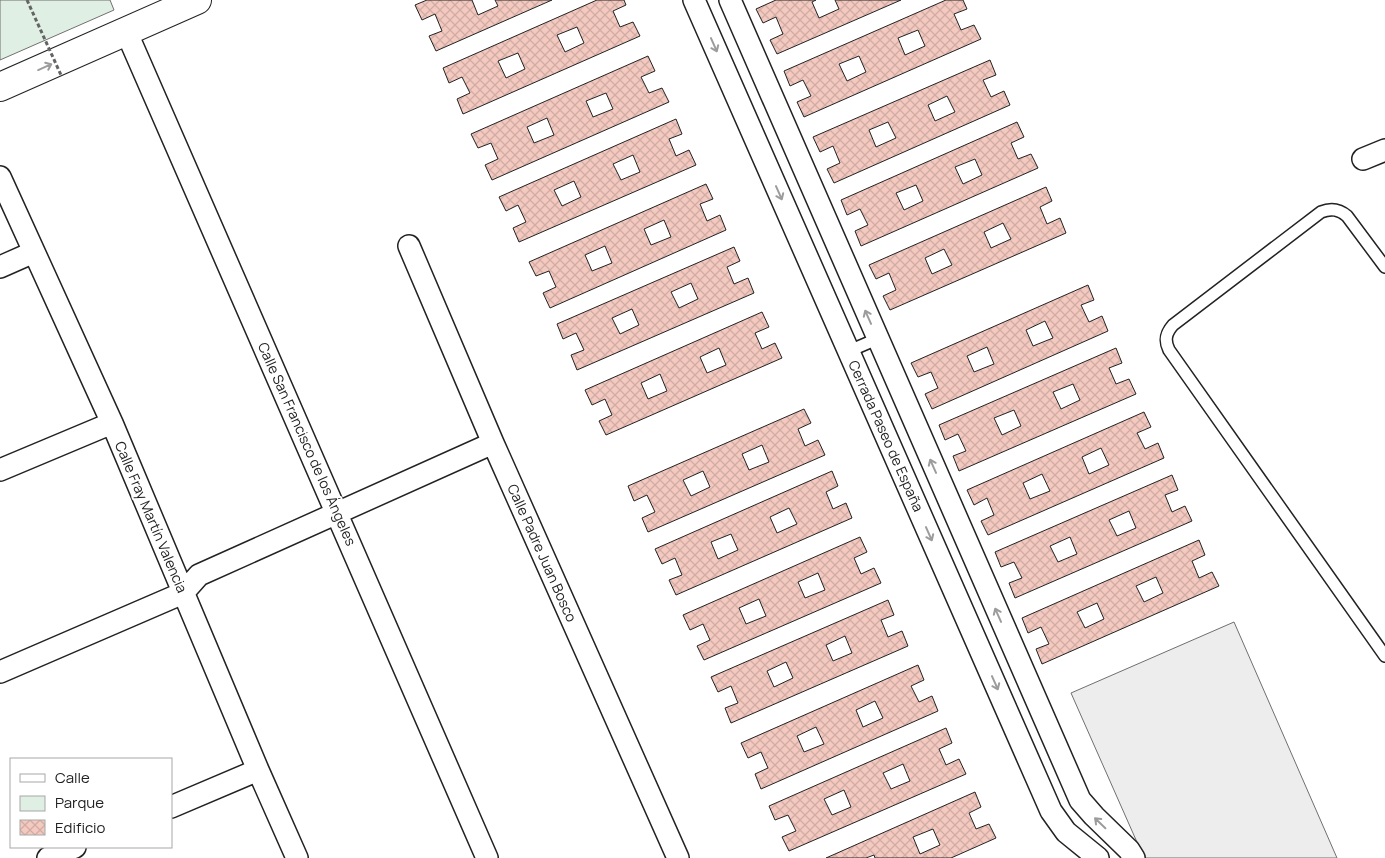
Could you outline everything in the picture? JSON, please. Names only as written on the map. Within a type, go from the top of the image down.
[{"type":"main road","points":[[0,87],[197,0]]},
{"type":"street","name":"Cerrada Paseo de España","points":[[694,0],[1051,811],[1066,832],[1096,856]]},
{"type":"street","points":[[730,0],[1080,800],[1129,850],[1134,858]]},
{"type":"street","name":"Calle San Francisco de los Ángeles","points":[[126,31],[487,858]]},
{"type":"street","points":[[1363,159],[1385,150]]},
{"type":"street","name":"Calle Fray Martín Valencia","points":[[0,177],[112,423],[297,858]]},
{"type":"street","name":"Calle Padre Juan Bosco","points":[[409,246],[493,443],[678,858]]},
{"type":"street","points":[[0,267],[34,252]]},
{"type":"street","points":[[0,470],[112,423]]},
{"type":"street","points":[[0,672],[183,593],[199,575],[493,443]]},
{"type":"street","points":[[172,807],[258,770]]},
{"type":"street","points":[[1096,856],[1120,841]]},
{"type":"street","points":[[48,858],[73,848]]},
{"type":"lane","points":[[1385,267],[1341,211],[1328,210],[1321,212],[1173,325],[1168,330],[1166,337],[1166,344],[1169,350],[1385,656]]},
{"type":"lane","points":[[849,351],[877,339]]},
{"type":"path","points":[[27,0],[61,75]]},
{"type":"green space","points":[[0,0],[110,0],[114,10],[0,60]]},
{"type":"shaded area","points":[[1234,622],[1337,858],[1144,858],[1071,693]]},
{"type":"building","points":[[427,0],[472,0],[478,15],[498,6],[495,0],[552,0],[436,51],[429,36],[442,31],[435,14],[422,20],[415,5]]},
{"type":"building","points":[[597,0],[624,0],[626,5],[613,11],[620,27],[633,22],[640,36],[463,114],[457,99],[470,93],[462,77],[449,83],[443,68]],"holes":[[[577,27],[584,43],[565,52],[557,35]],[[518,53],[525,69],[506,78],[498,61]]]},
{"type":"building","points":[[776,0],[816,0],[812,2],[819,18],[839,9],[835,0],[901,0],[777,54],[770,40],[783,34],[776,17],[763,23],[756,9]]},
{"type":"building","points":[[946,0],[963,0],[967,9],[954,14],[961,30],[974,25],[981,39],[804,117],[797,102],[811,96],[803,80],[790,86],[784,71]],"holes":[[[918,30],[925,46],[905,55],[898,38]],[[859,56],[866,72],[847,81],[839,64]]]},
{"type":"building","points":[[648,56],[655,71],[641,77],[649,93],[662,88],[669,102],[492,180],[485,165],[498,159],[491,143],[478,148],[471,134]],"holes":[[[606,93],[613,109],[593,117],[586,101]],[[547,118],[554,135],[534,143],[527,127]]]},
{"type":"building","points":[[990,60],[996,75],[983,80],[991,97],[1004,91],[1010,105],[834,183],[827,169],[840,163],[833,146],[820,152],[813,137]],"holes":[[[947,96],[955,112],[935,121],[928,105]],[[888,122],[896,138],[876,147],[869,130]]]},
{"type":"building","points":[[676,119],[682,134],[669,139],[676,156],[689,150],[696,165],[519,242],[513,228],[526,222],[518,205],[506,211],[499,197]],"holes":[[[633,155],[640,172],[621,180],[613,164]],[[574,181],[581,197],[562,206],[554,190]]]},
{"type":"building","points":[[1017,122],[1024,137],[1011,143],[1018,159],[1031,154],[1038,168],[861,246],[855,231],[868,225],[860,209],[847,215],[841,200]],"holes":[[[975,159],[982,175],[963,184],[955,167]],[[916,185],[923,201],[904,210],[896,193]]]},
{"type":"building","points":[[706,184],[713,199],[700,204],[707,221],[720,215],[726,230],[550,308],[543,293],[556,287],[549,271],[536,276],[529,262]],"holes":[[[664,220],[671,237],[651,245],[644,229]],[[605,246],[612,263],[592,271],[585,255]]]},
{"type":"building","points":[[1046,187],[1052,201],[1040,207],[1047,224],[1060,218],[1066,233],[890,310],[883,296],[896,290],[889,273],[876,279],[869,265]],"holes":[[[1003,223],[1011,239],[991,248],[984,232]],[[944,249],[952,265],[932,274],[925,258]]]},
{"type":"building","points":[[734,247],[740,261],[727,267],[734,284],[748,278],[754,293],[577,370],[571,355],[584,350],[576,333],[563,339],[557,324]],"holes":[[[691,283],[698,299],[679,308],[671,292]],[[632,309],[639,325],[620,334],[612,318]]]},
{"type":"building","points":[[1088,285],[1094,300],[1081,305],[1089,322],[1102,316],[1108,331],[932,409],[925,394],[938,388],[931,372],[918,377],[911,363]],"holes":[[[1045,321],[1053,338],[1033,346],[1026,330]],[[987,347],[994,364],[974,372],[967,356]]]},
{"type":"building","points":[[762,312],[769,327],[755,333],[762,349],[775,343],[782,358],[606,435],[599,421],[612,415],[605,399],[592,405],[585,390]],"holes":[[[719,348],[726,365],[707,373],[700,357]],[[660,374],[667,391],[648,399],[641,383]]]},
{"type":"building","points":[[1116,348],[1122,363],[1109,368],[1116,384],[1129,379],[1136,394],[959,471],[953,456],[966,451],[958,434],[945,440],[939,425]],"holes":[[[1073,384],[1080,400],[1061,409],[1053,392]],[[1014,410],[1021,426],[1002,435],[994,418]]]},
{"type":"building","points":[[804,409],[811,423],[798,429],[805,446],[818,440],[825,455],[648,532],[642,518],[655,512],[647,495],[634,501],[628,486]],"holes":[[[762,445],[769,462],[749,470],[742,454]],[[703,471],[710,487],[691,496],[683,480]]]},
{"type":"building","points":[[1144,412],[1151,427],[1137,433],[1145,449],[1158,443],[1164,458],[988,535],[981,521],[994,515],[987,498],[974,505],[967,490]],"holes":[[[1101,448],[1109,465],[1089,474],[1082,457]],[[1042,474],[1050,491],[1030,499],[1023,483]]]},
{"type":"building","points":[[832,471],[838,486],[826,492],[833,509],[846,503],[852,518],[676,595],[669,580],[682,575],[675,558],[662,564],[655,549]],"holes":[[[789,508],[797,524],[777,533],[770,517]],[[731,534],[738,550],[718,559],[711,542]]]},
{"type":"building","points":[[1172,475],[1178,490],[1165,495],[1172,512],[1185,506],[1192,521],[1015,598],[1009,583],[1022,578],[1014,562],[1001,567],[995,552]],"holes":[[[1129,511],[1136,528],[1117,536],[1109,520]],[[1070,537],[1077,554],[1058,562],[1050,546]]]},
{"type":"building","points":[[860,537],[867,552],[854,558],[861,574],[874,568],[881,583],[704,660],[697,646],[710,640],[703,624],[690,630],[683,615]],"holes":[[[818,573],[825,590],[805,598],[798,582]],[[759,599],[766,616],[746,624],[739,608]]]},
{"type":"building","points":[[1199,540],[1205,555],[1192,561],[1199,578],[1212,572],[1219,586],[1042,664],[1036,649],[1049,644],[1041,627],[1028,633],[1022,618]],"holes":[[[1156,577],[1163,593],[1144,602],[1136,586]],[[1097,603],[1104,619],[1085,628],[1077,612]]]},
{"type":"building","points":[[888,600],[894,615],[881,620],[888,637],[902,631],[908,646],[731,723],[725,708],[738,703],[731,686],[718,692],[711,677]],"holes":[[[845,636],[852,653],[833,661],[826,645]],[[786,662],[793,678],[774,687],[767,671]]]},
{"type":"building","points":[[918,665],[924,680],[911,686],[919,702],[932,696],[938,711],[761,789],[755,774],[768,768],[761,752],[748,758],[741,743]],"holes":[[[875,701],[883,718],[863,727],[856,710]],[[816,727],[824,744],[804,752],[797,736]]]},
{"type":"building","points":[[946,728],[952,743],[939,749],[946,765],[959,759],[966,774],[789,851],[782,837],[796,831],[788,815],[775,820],[769,806]],"holes":[[[903,764],[910,781],[891,789],[883,773]],[[844,790],[851,807],[832,815],[824,799]]]},
{"type":"building","points":[[975,792],[981,807],[969,813],[976,829],[989,824],[996,838],[951,858],[875,858],[874,855],[866,858],[826,858]],"holes":[[[933,829],[940,845],[920,854],[913,837]]]}]
